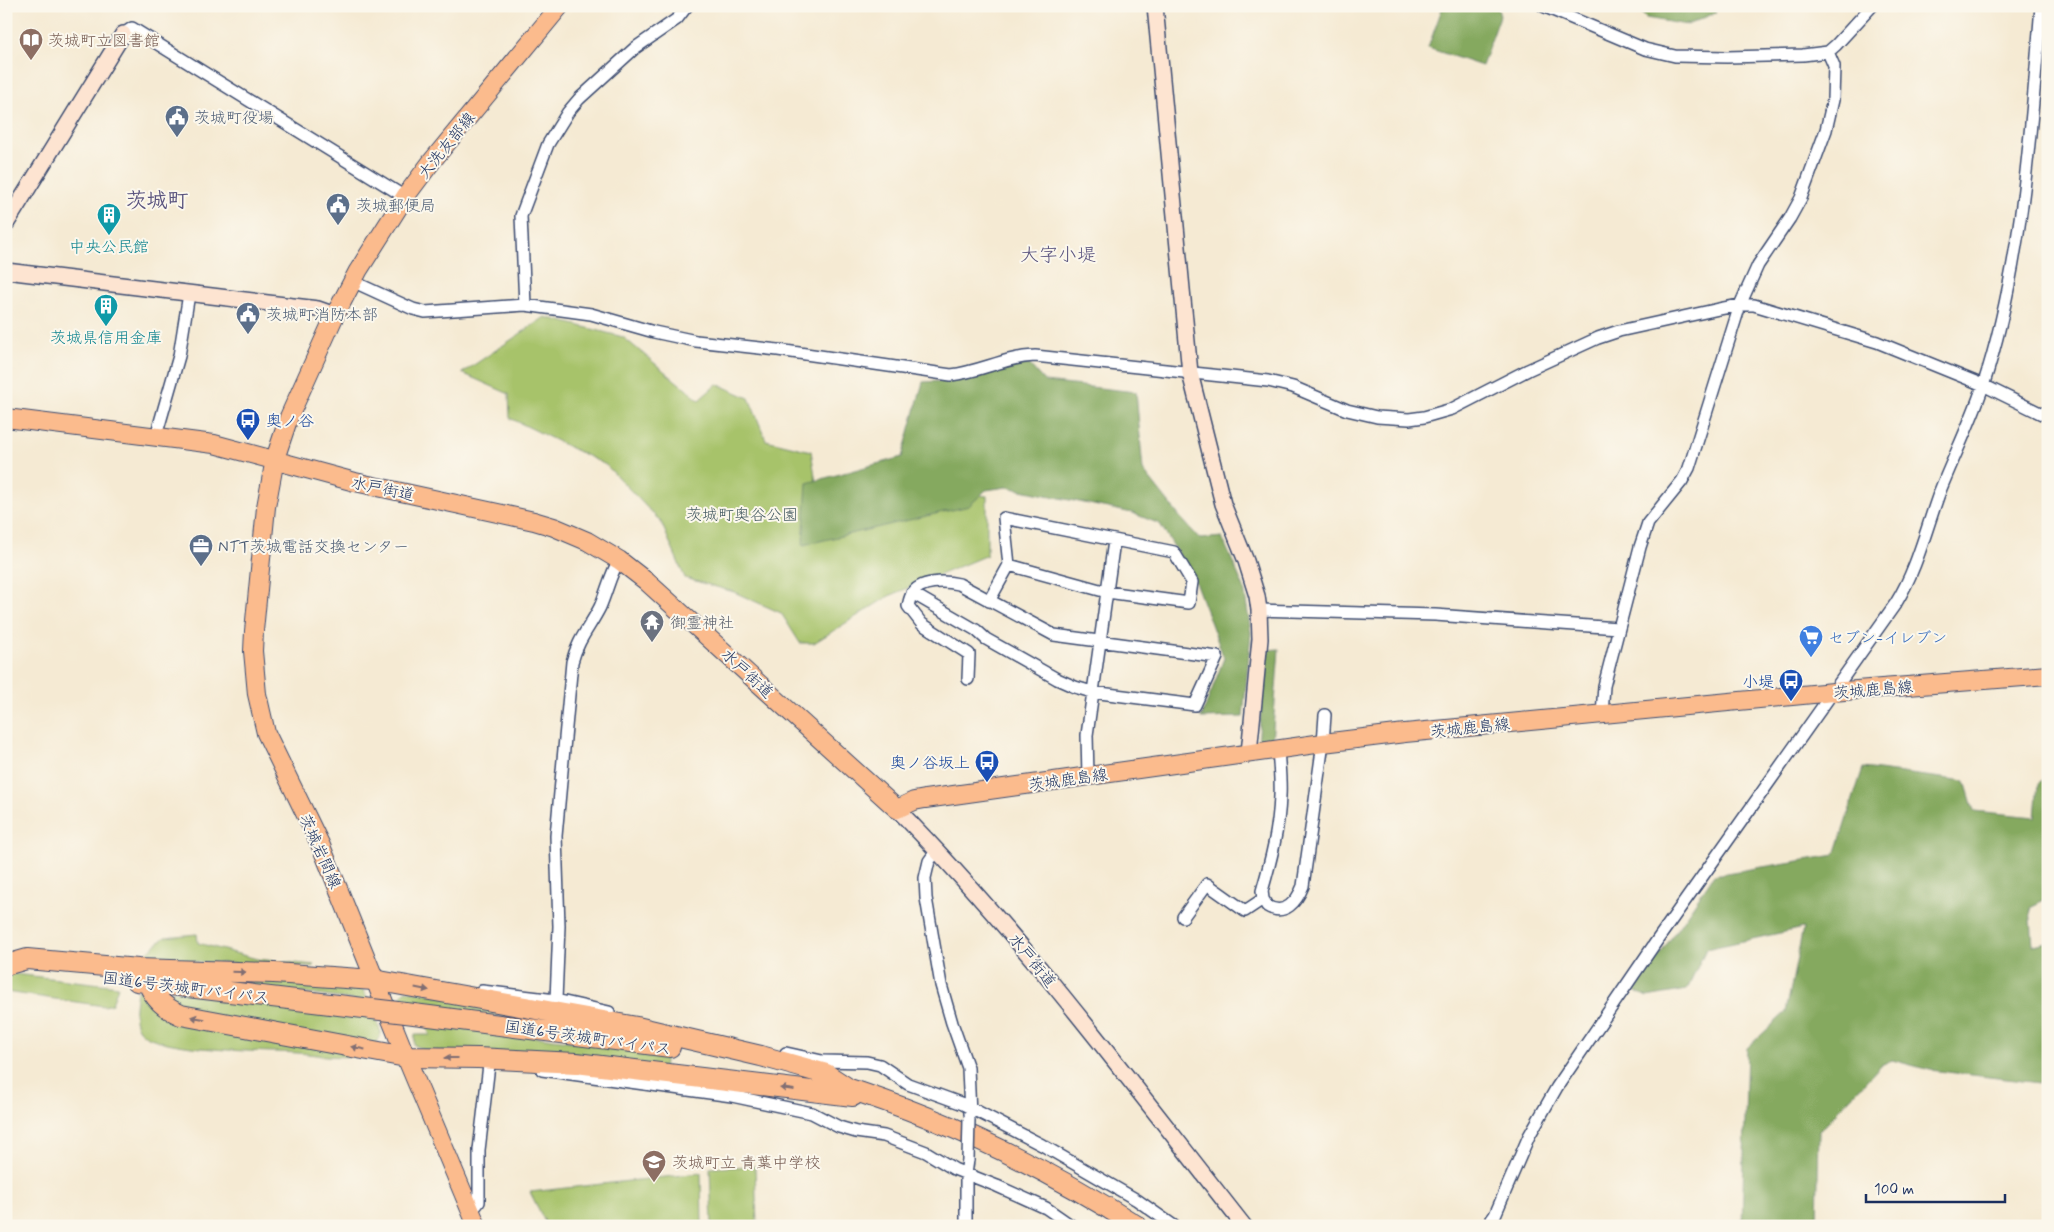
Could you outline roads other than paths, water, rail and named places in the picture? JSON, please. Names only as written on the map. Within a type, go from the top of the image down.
[{"type":"highway","name":"国道6号茨城町バイパス","points":[[6,966],[141,978],[406,1014],[644,1043],[763,1066],[849,1089],[990,1142],[1055,1176],[1137,1226]]},
{"type":"highway","points":[[141,978],[274,973],[374,980],[637,1027],[826,1074],[849,1089]]},
{"type":"highway","points":[[141,978],[162,1004],[169,1010],[181,1015],[406,1057],[586,1064],[887,1102]]},
{"type":"main road","name":"大洗友部線","points":[[275,459],[289,417],[334,315],[352,281],[405,197],[432,161],[560,6]]},
{"type":"main road","name":"水戸街道","points":[[6,418],[214,444],[348,480],[534,521],[571,534],[619,560],[684,614],[896,809]]},
{"type":"main road","name":"茨城岩間線","points":[[275,459],[266,507],[256,602],[253,651],[256,694],[271,745],[321,846],[374,980],[474,1219]]},
{"type":"main road","name":"茨城鹿島線","points":[[896,809],[914,801],[925,799],[1322,743],[1833,692],[2048,675]]},
{"type":"street","points":[[525,305],[521,216],[548,144],[568,112],[579,99],[635,48],[677,19],[687,6]]},
{"type":"street","points":[[1155,6],[1190,373],[1223,504],[1246,561],[1257,596],[1259,610],[1260,639],[1250,753]]},
{"type":"street","points":[[1543,6],[1621,40],[1645,49],[1675,56],[1803,55],[1828,52],[1872,6]]},
{"type":"street","points":[[1487,1226],[1495,1215],[1529,1136],[1557,1087],[1632,976],[1904,590],[1918,556],[1932,513],[1964,438],[1983,385],[2008,289],[2016,247],[2031,121],[2041,6]]},
{"type":"street","points":[[6,224],[123,34],[132,28],[405,197]]},
{"type":"street","points":[[1602,714],[1604,686],[1618,628],[1648,523],[1682,481],[1688,468],[1740,305],[1758,265],[1790,218],[1801,198],[1826,130],[1830,116],[1834,72],[1834,66],[1828,52]]},
{"type":"street","points":[[6,271],[318,309],[334,315]]},
{"type":"street","points":[[352,281],[413,309],[426,312],[525,305],[591,314],[654,332],[696,341],[778,350],[938,374],[966,373],[1010,358],[1035,356],[1268,381],[1293,387],[1347,410],[1377,417],[1424,417],[1452,409],[1528,370],[1598,338],[1653,323],[1740,305],[1754,305],[1868,339],[1983,385],[2048,417]]},
{"type":"street","points":[[156,436],[179,356],[189,294]]},
{"type":"street","points":[[989,601],[1008,564],[1004,518],[1174,552],[1192,582],[1189,603],[1107,592],[1008,564]]},
{"type":"street","points":[[1088,776],[1087,735],[1114,541]]},
{"type":"street","points":[[556,1000],[558,926],[556,826],[572,662],[576,645],[600,607],[613,569],[619,560]]},
{"type":"street","points":[[912,593],[976,630],[986,639],[1057,679],[1092,692],[1195,705],[1216,657],[1064,637],[1046,632],[959,584],[946,581],[920,586],[912,593],[908,606],[922,624],[969,654],[968,679]]},
{"type":"street","points":[[1259,610],[1436,616],[1618,628]]},
{"type":"street","points":[[1278,749],[1280,796],[1278,824],[1274,848],[1262,891],[1263,899],[1271,908],[1286,908],[1298,899],[1303,886],[1324,715]]},
{"type":"street","name":"水戸街道","points":[[896,809],[937,850],[1032,957],[1244,1226]]},
{"type":"street","points":[[937,850],[929,861],[925,878],[926,898],[941,986],[968,1068],[970,1114],[966,1174],[966,1226]]},
{"type":"street","points":[[1183,917],[1207,884],[1245,911],[1263,899]]},
{"type":"street","points":[[458,996],[487,991],[556,1000],[822,1061],[867,1062],[880,1065],[908,1084],[970,1114],[1042,1145],[1137,1200],[1174,1226]]},
{"type":"street","points":[[474,1219],[479,1202],[478,1150],[483,1061],[732,1096],[812,1112],[839,1127],[900,1142],[926,1152],[954,1169],[1046,1208],[1072,1226]]},
{"type":"place","name":"茨城町立図書館","points":[[31,61]]},
{"type":"place","name":"茨城町役場","points":[[177,138]]},
{"type":"place","name":"茨城郵便局","points":[[338,226]]},
{"type":"place","name":"中央公民館","points":[[109,236]]},
{"type":"place","name":"茨城県信用金庫","points":[[106,327]]},
{"type":"place","name":"茨城町消防本部","points":[[248,335]]},
{"type":"place","name":"奥ノ谷","points":[[248,441]]},
{"type":"place","name":"NTT茨城電話交換センター","points":[[201,567]]},
{"type":"place","name":"御霊神社","points":[[652,643]]},
{"type":"place","name":"セブン-イレブン","points":[[1811,658]]},
{"type":"place","name":"小堤","points":[[1791,702]]},
{"type":"place","name":"奥ノ谷坂上","points":[[987,783]]},
{"type":"place","name":"茨城町立 青葉中学校","points":[[654,1183]]},
{"type":"district","name":"茨城町","points":[[157,200]]},
{"type":"district","name":"大字小堤","points":[[1058,254]]},
{"type":"park label","name":"茨城町奥谷公園","points":[[742,514]]}]
